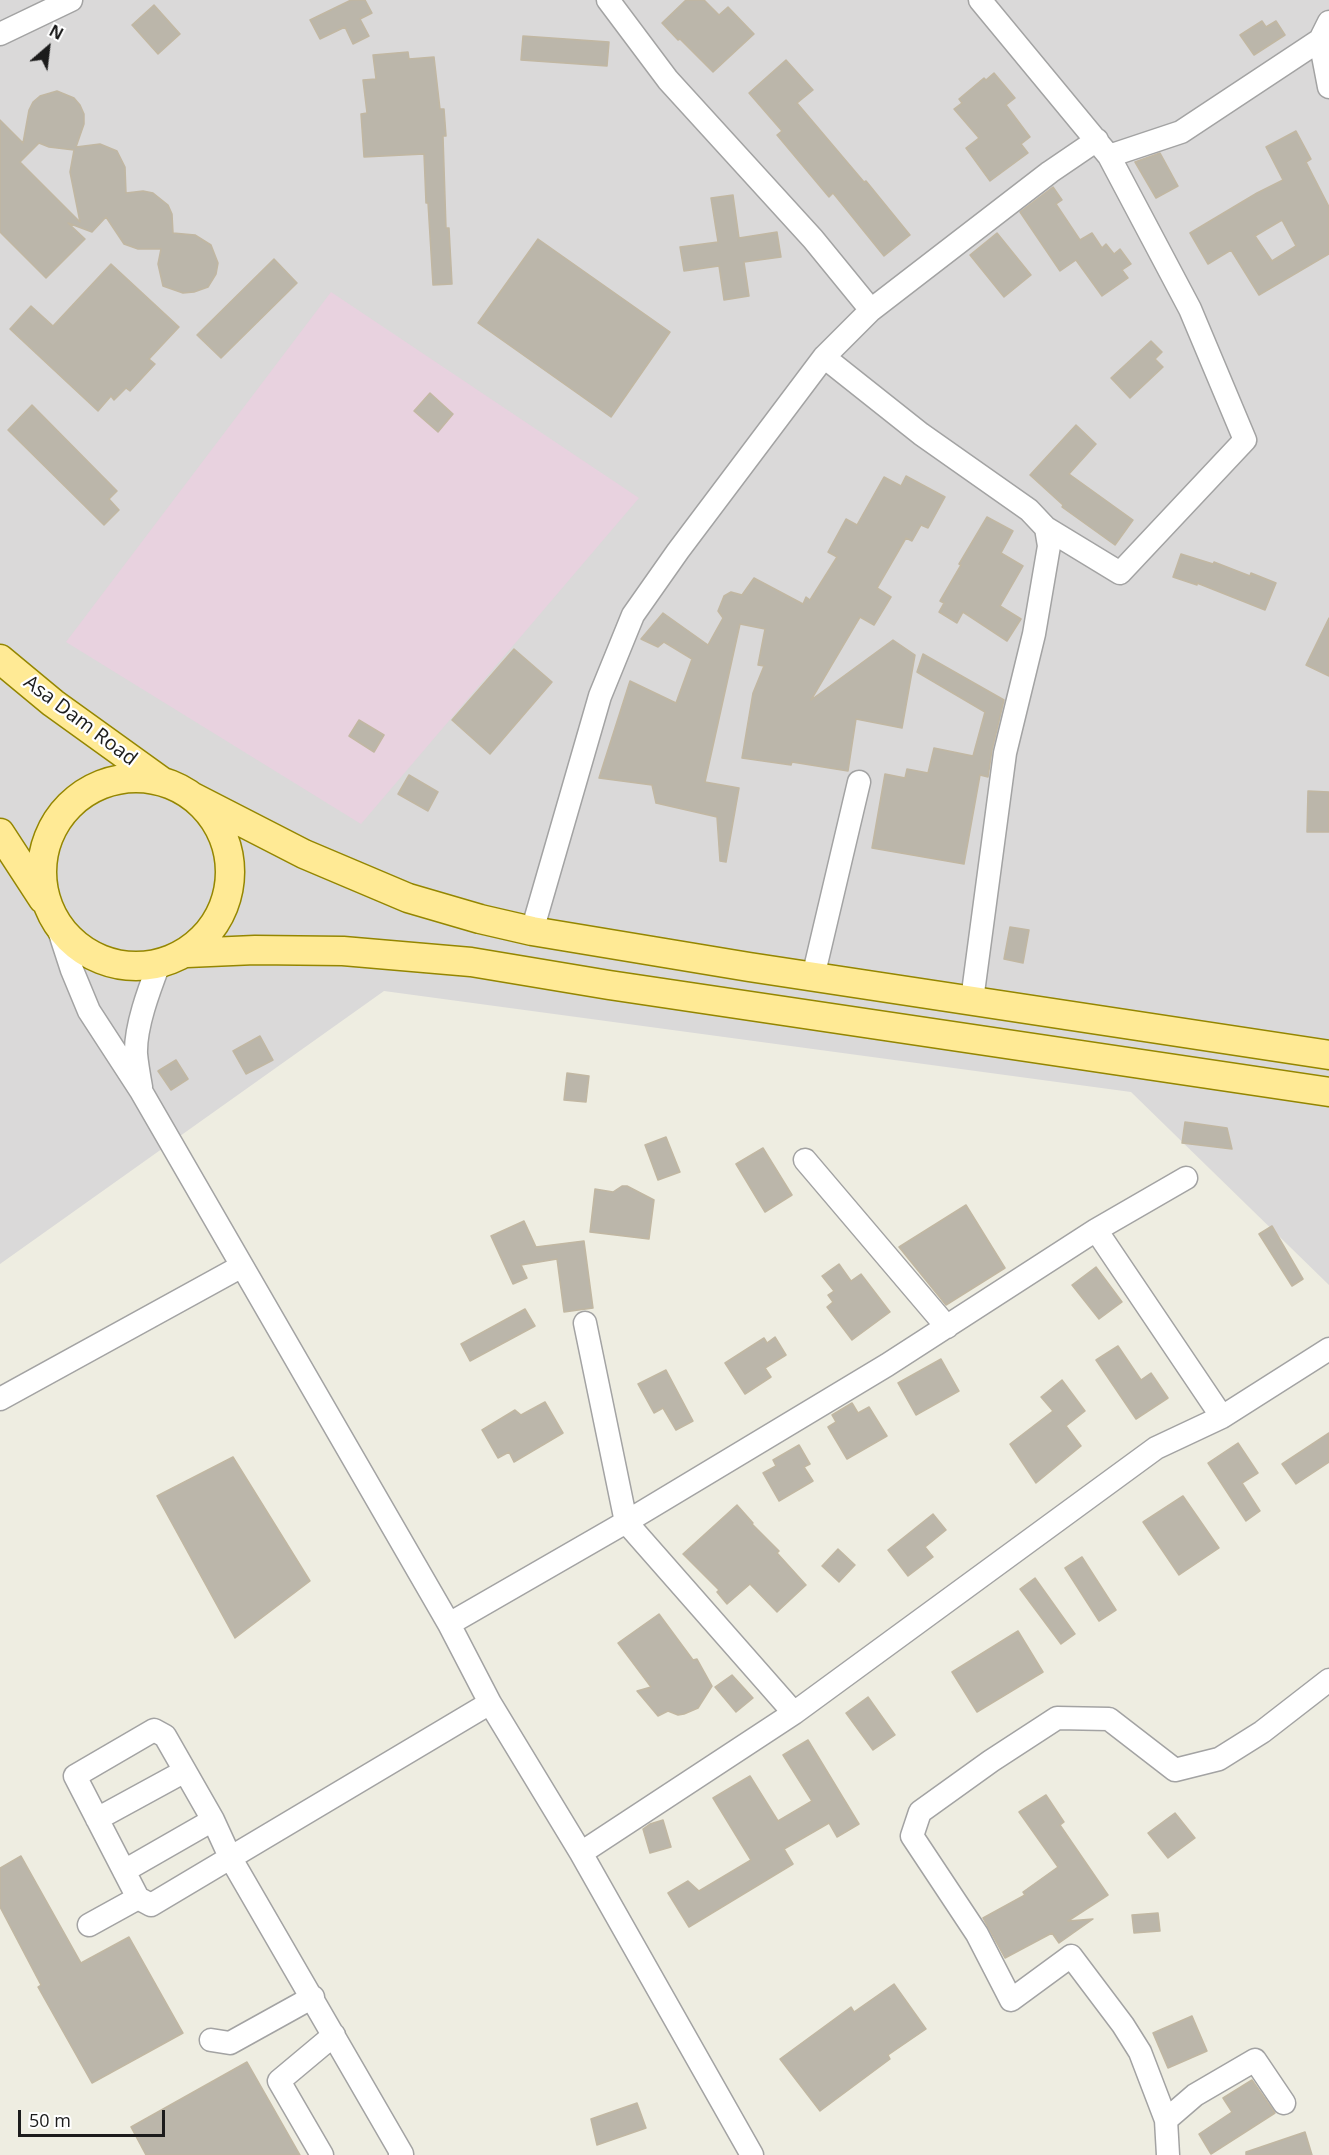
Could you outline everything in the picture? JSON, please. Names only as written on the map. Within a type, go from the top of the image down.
[{"type":"main road","name":"Asa Dam Road","points":[[0,659],[53,703],[162,781]]},
{"type":"main road","points":[[52,914],[42,880],[43,854],[51,829],[66,808],[86,791],[110,781],[136,777],[162,781],[178,787],[304,854],[408,898],[480,919],[532,931],[813,977],[1329,1055]]},
{"type":"main road","points":[[0,833],[52,914],[76,945],[102,960],[130,967],[159,964],[186,953],[210,933],[225,907],[231,877],[228,846],[214,819],[193,796]]},
{"type":"main road","points":[[186,953],[255,950],[344,951],[471,962],[609,985],[1329,1092]]},
{"type":"street","points":[[0,34],[71,0]]},
{"type":"street","points":[[608,0],[668,80],[813,239],[871,310]]},
{"type":"street","points":[[824,357],[921,434],[1029,510],[1046,528],[1120,573],[1245,440],[1190,309],[1103,148],[980,0]]},
{"type":"street","points":[[532,931],[600,696],[633,615],[678,551],[824,357],[871,310],[1050,172],[1103,148],[1181,132],[1324,31]]},
{"type":"street","points":[[1324,31],[1329,87]]},
{"type":"street","points":[[972,1000],[1005,753],[1034,634],[1049,546],[1046,528]]},
{"type":"street","points":[[813,977],[859,782]]},
{"type":"street","points":[[52,914],[88,1011],[141,1091],[449,1624],[490,1703],[580,1853],[752,2155]]},
{"type":"street","points":[[141,1091],[136,1052],[147,996],[159,964]]},
{"type":"street","points":[[806,1160],[947,1327]]},
{"type":"street","points":[[449,1624],[626,1522],[947,1327],[1096,1230],[1186,1178]]},
{"type":"street","points":[[1096,1230],[1222,1417]]},
{"type":"street","points":[[0,1399],[242,1266]]},
{"type":"street","points":[[585,1323],[626,1522],[794,1713]]},
{"type":"street","points":[[580,1853],[794,1713],[1156,1448],[1222,1417],[1329,1349]]},
{"type":"street","points":[[1168,2155],[1166,2120],[1140,2052],[1123,2025],[1071,1956],[1011,2000],[977,1934],[912,1836],[920,1812],[991,1761],[1057,1718],[1109,1719],[1175,1770],[1219,1759],[1262,1732],[1329,1680]]},
{"type":"street","points":[[89,1925],[144,1901],[230,1857],[490,1703]]},
{"type":"street","points":[[144,1901],[124,1871],[75,1776],[154,1730],[165,1736],[213,1820],[230,1857],[313,1997],[402,2154],[400,2155]]},
{"type":"street","points":[[97,1819],[185,1771]]},
{"type":"street","points":[[124,1871],[213,1820]]},
{"type":"street","points":[[211,2040],[230,2043],[313,1997]]},
{"type":"street","points":[[322,2155],[279,2081],[334,2035]]},
{"type":"street","points":[[1166,2120],[1195,2095],[1255,2060],[1284,2103]]},
{"type":"shaded area","points":[[0,0],[1329,0],[1329,1285],[1131,1092],[384,991],[0,1264]]},
{"type":"shaded area","points":[[331,292],[639,498],[361,824],[66,642]]},
{"type":"building","points":[[351,0],[365,0],[372,13],[360,19],[369,36],[353,44],[345,27],[320,39],[310,20]]},
{"type":"building","points":[[686,0],[704,0],[719,15],[728,7],[754,34],[713,72],[662,23]]},
{"type":"building","points":[[154,5],[180,34],[158,54],[132,25]]},
{"type":"building","points":[[1262,21],[1266,27],[1276,21],[1285,35],[1254,55],[1240,35]]},
{"type":"building","points":[[523,36],[609,42],[607,66],[521,60]]},
{"type":"building","points":[[408,52],[409,59],[434,57],[440,109],[444,109],[446,228],[449,228],[452,284],[433,285],[424,154],[364,157],[361,114],[367,113],[363,80],[376,79],[373,55]]},
{"type":"building","points":[[786,60],[813,90],[797,103],[910,235],[884,256],[833,193],[829,197],[777,135],[782,131],[749,93]]},
{"type":"building","points":[[994,73],[1015,98],[1006,105],[1030,137],[1021,144],[1028,153],[990,181],[966,148],[979,138],[954,109],[962,103],[959,99],[984,78],[986,80]]},
{"type":"building","points":[[57,91],[74,98],[84,114],[84,124],[76,147],[100,144],[117,151],[125,167],[126,193],[143,191],[153,193],[168,205],[172,214],[173,233],[195,235],[211,245],[218,263],[216,274],[208,287],[183,293],[163,286],[158,264],[161,249],[138,249],[124,244],[106,217],[92,232],[68,223],[85,239],[46,278],[0,232],[0,120],[23,143],[29,110],[40,96]],"holes":[[[39,143],[49,147],[74,150],[70,172],[80,222],[20,162]]]},
{"type":"building","points":[[1296,131],[1311,159],[1306,162],[1329,207],[1329,254],[1259,295],[1231,250],[1208,264],[1190,233],[1283,180],[1266,147]],"holes":[[[1282,220],[1296,246],[1272,261],[1255,236]]]},
{"type":"building","points":[[1160,153],[1178,186],[1156,198],[1135,162]]},
{"type":"building","points":[[1053,187],[1062,200],[1056,204],[1080,240],[1092,233],[1102,248],[1106,244],[1114,254],[1120,249],[1131,264],[1122,270],[1128,278],[1102,296],[1076,260],[1060,271],[1020,212]]},
{"type":"building","points":[[733,195],[739,238],[777,232],[781,257],[744,262],[749,296],[724,300],[719,266],[684,271],[680,247],[718,242],[711,198]]},
{"type":"building","points":[[997,233],[1031,275],[1004,297],[970,255]]},
{"type":"building","points":[[538,239],[670,332],[611,417],[478,323]]},
{"type":"building","points":[[274,259],[297,283],[221,358],[197,335]]},
{"type":"building","points":[[111,264],[179,327],[149,359],[155,364],[130,391],[126,388],[114,400],[111,396],[98,411],[10,329],[31,306],[53,326]]},
{"type":"building","points":[[1151,341],[1162,352],[1155,359],[1163,367],[1130,398],[1111,378]]},
{"type":"building","points":[[430,393],[453,414],[438,432],[414,411]]},
{"type":"building","points":[[32,405],[117,491],[109,499],[119,510],[104,525],[8,430]]},
{"type":"building","points":[[1076,425],[1096,444],[1069,474],[1133,520],[1115,545],[1062,507],[1063,505],[1030,475]]},
{"type":"building","points":[[906,476],[945,497],[928,528],[921,525],[912,541],[906,538],[877,588],[891,597],[874,625],[860,617],[811,700],[893,640],[915,655],[902,728],[856,719],[848,771],[792,762],[791,765],[742,758],[753,693],[764,666],[758,665],[765,629],[740,624],[705,782],[739,788],[726,862],[720,861],[717,817],[656,803],[652,785],[599,778],[630,681],[676,703],[692,659],[664,642],[658,647],[641,639],[663,613],[708,645],[723,618],[718,611],[724,596],[731,592],[742,595],[754,578],[803,604],[806,597],[810,600],[837,557],[828,552],[846,519],[857,525],[884,477],[901,486]]},
{"type":"building","points":[[987,517],[1013,531],[1001,553],[1023,566],[1000,606],[1021,619],[1007,641],[963,612],[957,623],[939,612],[944,603],[940,601]]},
{"type":"building","points":[[1181,554],[1213,564],[1214,562],[1250,576],[1251,573],[1276,583],[1265,610],[1197,583],[1197,585],[1173,577]]},
{"type":"building","points":[[1329,618],[1329,676],[1306,665]]},
{"type":"building","points":[[514,649],[552,682],[490,754],[452,720]]},
{"type":"building","points":[[923,654],[1004,700],[988,777],[980,775],[964,864],[872,848],[885,774],[905,778],[907,769],[928,773],[934,748],[973,756],[985,712],[917,672]]},
{"type":"building","points":[[359,720],[384,735],[374,752],[349,736]]},
{"type":"building","points":[[409,775],[438,792],[428,811],[398,794]]},
{"type":"building","points":[[1308,791],[1329,792],[1329,832],[1307,832]]},
{"type":"building","points":[[1010,927],[1029,930],[1023,963],[1004,959]]},
{"type":"building","points":[[260,1036],[273,1060],[246,1074],[233,1051]]},
{"type":"building","points":[[176,1060],[188,1079],[171,1090],[158,1071]]},
{"type":"building","points":[[567,1073],[589,1076],[586,1102],[564,1100]]},
{"type":"building","points":[[1185,1122],[1227,1128],[1232,1149],[1182,1143]]},
{"type":"building","points":[[666,1137],[680,1172],[658,1180],[645,1145]]},
{"type":"building","points":[[763,1148],[792,1195],[765,1212],[736,1164]]},
{"type":"building","points":[[622,1186],[627,1186],[654,1200],[649,1239],[590,1232],[595,1189],[613,1192]]},
{"type":"building","points":[[966,1205],[1005,1268],[946,1305],[899,1247]]},
{"type":"building","points":[[524,1221],[536,1247],[584,1241],[593,1308],[564,1312],[557,1259],[521,1265],[527,1278],[513,1284],[491,1236]]},
{"type":"building","points":[[1272,1226],[1303,1279],[1292,1286],[1259,1234]]},
{"type":"building","points":[[839,1264],[851,1281],[861,1274],[890,1312],[852,1340],[827,1307],[833,1302],[828,1295],[834,1291],[822,1276]]},
{"type":"building","points":[[1096,1267],[1122,1302],[1099,1319],[1072,1285]]},
{"type":"building","points":[[525,1309],[535,1326],[470,1361],[461,1344]]},
{"type":"building","points":[[775,1337],[786,1355],[765,1368],[771,1377],[745,1394],[725,1363],[764,1338],[767,1343]]},
{"type":"building","points":[[1118,1346],[1141,1380],[1151,1373],[1168,1398],[1136,1419],[1096,1360]]},
{"type":"building","points":[[941,1359],[959,1391],[916,1415],[898,1383]]},
{"type":"building","points":[[666,1370],[693,1421],[676,1430],[663,1408],[654,1413],[638,1384]]},
{"type":"building","points":[[1062,1380],[1085,1411],[1066,1426],[1081,1446],[1036,1483],[1010,1444],[1053,1411],[1041,1397]]},
{"type":"building","points":[[545,1402],[563,1433],[514,1462],[509,1452],[498,1458],[482,1430],[515,1410],[521,1415]]},
{"type":"building","points":[[852,1403],[858,1413],[869,1407],[887,1436],[847,1459],[828,1427],[836,1422],[832,1415]]},
{"type":"building","points":[[1329,1433],[1329,1462],[1296,1484],[1282,1464]]},
{"type":"building","points":[[1238,1443],[1258,1473],[1242,1483],[1260,1511],[1246,1521],[1208,1463]]},
{"type":"building","points":[[799,1445],[810,1464],[804,1467],[813,1481],[779,1501],[763,1473],[776,1466],[773,1460]]},
{"type":"building","points":[[233,1457],[310,1581],[235,1638],[157,1496]]},
{"type":"building","points":[[1183,1496],[1219,1548],[1179,1575],[1143,1522]]},
{"type":"building","points":[[737,1505],[806,1585],[777,1612],[750,1584],[727,1604],[717,1592],[719,1590],[683,1554]]},
{"type":"building","points":[[933,1514],[946,1530],[925,1547],[933,1557],[908,1576],[888,1550]]},
{"type":"building","points":[[838,1549],[855,1565],[839,1582],[822,1566]]},
{"type":"building","points":[[1082,1557],[1116,1610],[1099,1621],[1065,1568]]},
{"type":"building","points":[[1035,1578],[1075,1634],[1061,1644],[1020,1589]]},
{"type":"building","points":[[659,1614],[693,1660],[697,1659],[712,1686],[698,1708],[684,1714],[678,1715],[668,1711],[658,1716],[637,1691],[651,1687],[618,1643]]},
{"type":"building","points":[[1018,1631],[1043,1672],[977,1712],[952,1672]]},
{"type":"building","points":[[732,1675],[753,1698],[736,1712],[715,1687]]},
{"type":"building","points":[[868,1697],[895,1735],[873,1750],[846,1713]]},
{"type":"building","points":[[808,1740],[859,1824],[837,1837],[829,1823],[784,1849],[793,1864],[689,1927],[668,1893],[688,1881],[699,1891],[751,1860],[713,1798],[750,1776],[778,1821],[812,1801],[783,1755]]},
{"type":"building","points":[[1046,1795],[1064,1822],[1060,1825],[1108,1895],[1068,1921],[1093,1919],[1059,1943],[1052,1933],[1005,1958],[983,1918],[1025,1895],[1023,1892],[1058,1867],[1019,1812]]},
{"type":"building","points":[[1175,1813],[1195,1838],[1168,1858],[1148,1833]]},
{"type":"building","points":[[663,1820],[671,1847],[650,1853],[643,1829]]},
{"type":"building","points":[[21,1856],[81,1963],[129,1937],[183,2033],[92,2083],[38,1987],[41,1985],[0,1907],[0,1868]]},
{"type":"building","points":[[1158,1913],[1160,1931],[1134,1933],[1132,1915]]},
{"type":"building","points":[[894,1984],[926,2029],[888,2055],[890,2059],[820,2111],[780,2059],[851,2007],[854,2012]]},
{"type":"building","points":[[1192,2016],[1207,2051],[1168,2068],[1153,2033]]},
{"type":"building","points":[[247,2062],[300,2155],[146,2155],[131,2127]]},
{"type":"building","points":[[1252,2080],[1275,2113],[1211,2154],[1199,2134],[1232,2112],[1223,2098]]},
{"type":"building","points":[[637,2103],[646,2128],[597,2145],[591,2119]]},
{"type":"building","points":[[1305,2132],[1312,2155],[1246,2155],[1246,2152]]}]
